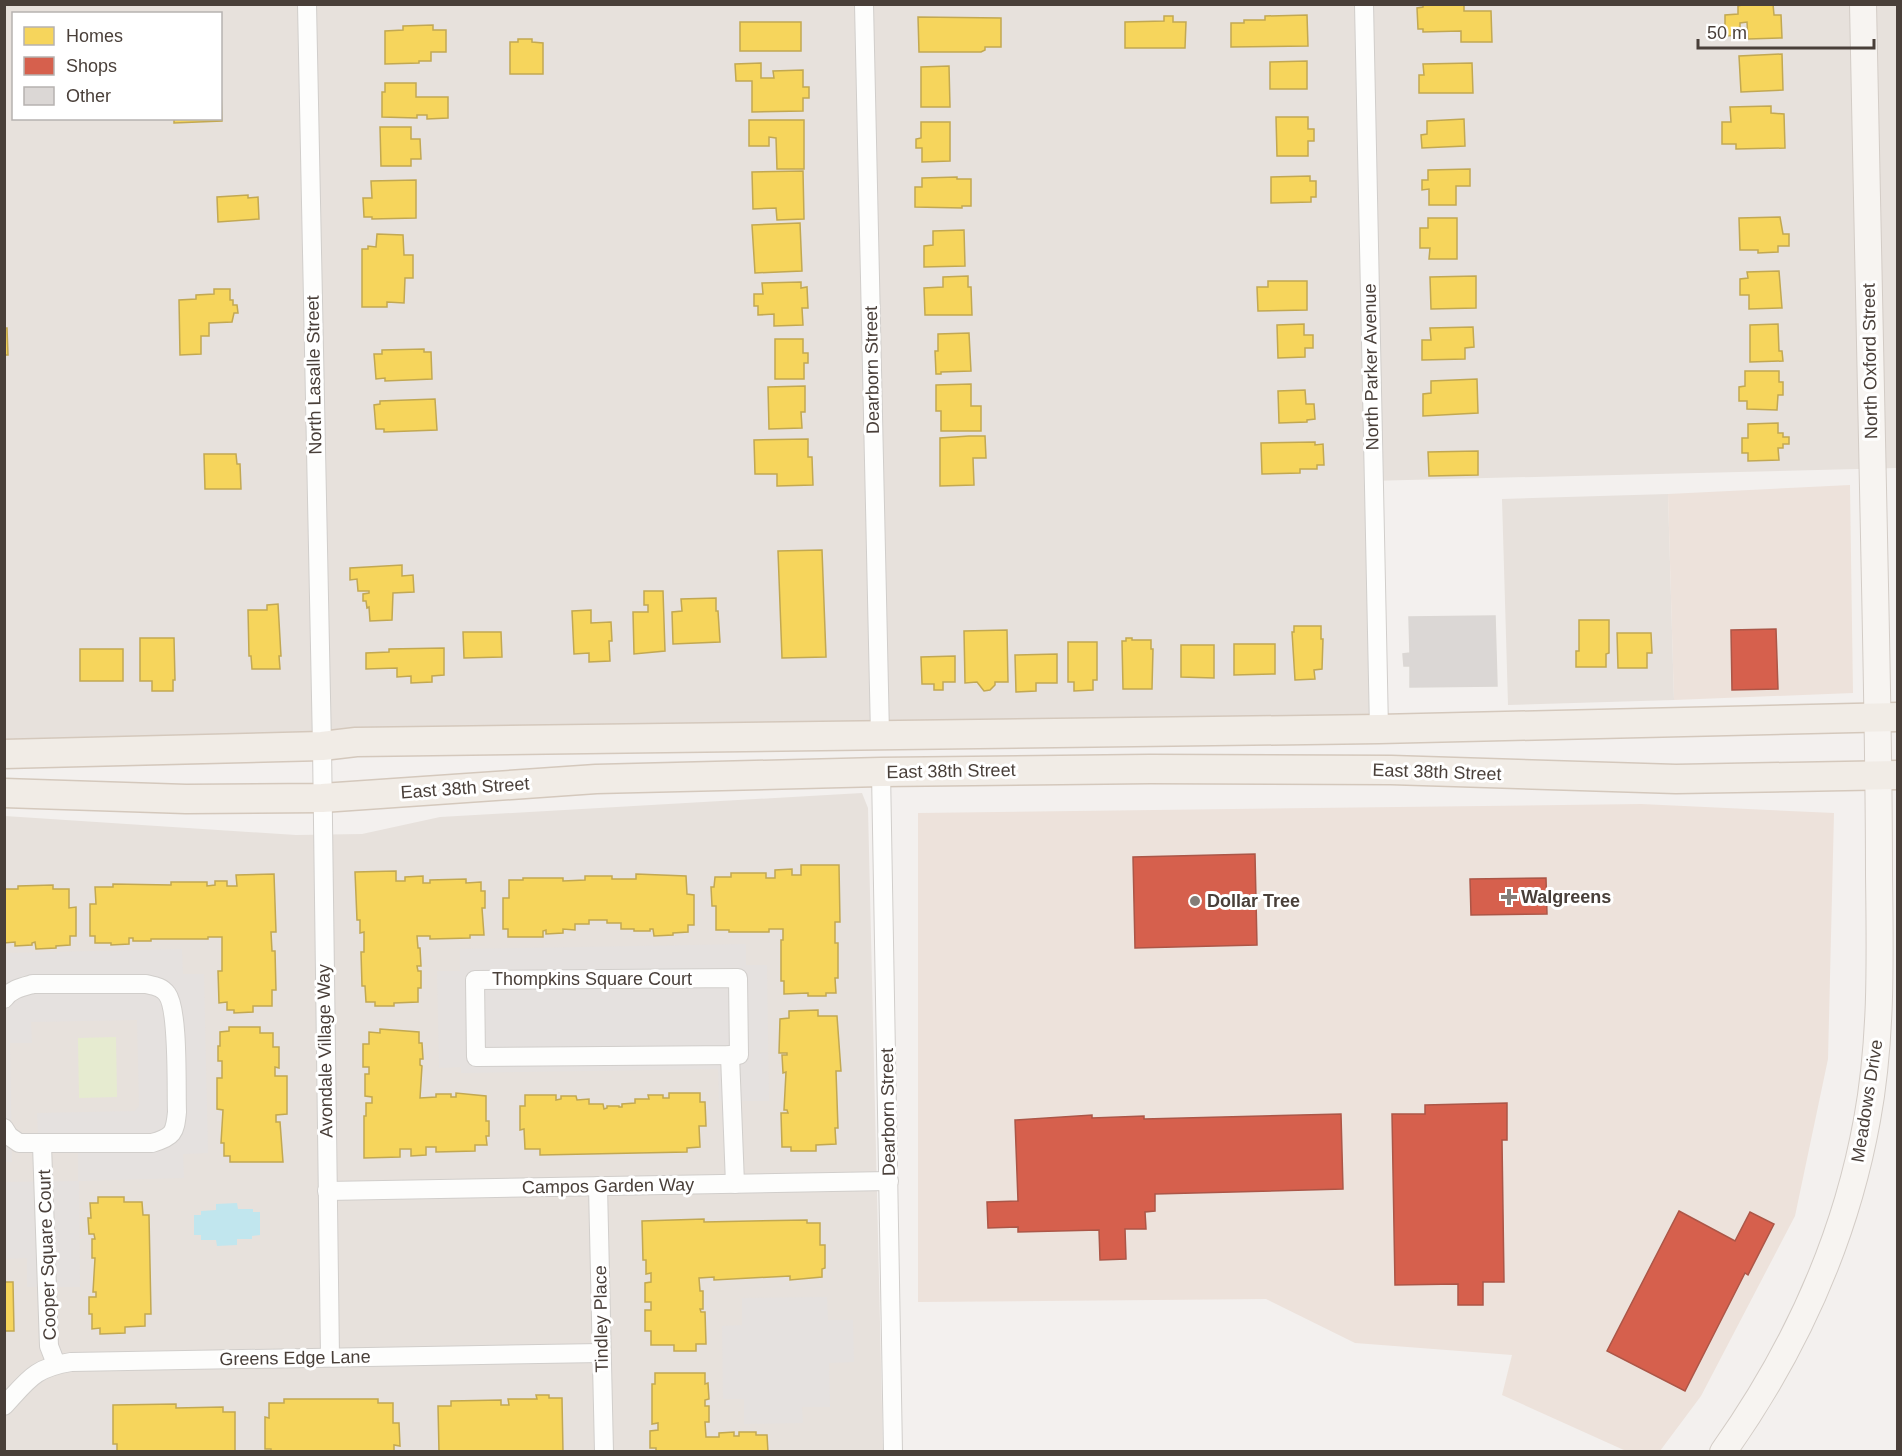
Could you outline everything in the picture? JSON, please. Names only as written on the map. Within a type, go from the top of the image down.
[{"type":"main road","name":"East 38th Street","points":[[4,754],[322,746],[356,742],[1378,729],[1888,717]]},
{"type":"main road","name":"East 38th Street","points":[[4,793],[186,799],[322,798],[596,779],[881,772],[1150,769],[1380,770],[1687,779],[1888,775]]},
{"type":"street","name":"North Lasalle Street","points":[[307,4],[322,746]]},
{"type":"street","name":"Dearborn Street","points":[[864,4],[880,735]]},
{"type":"street","name":"North Parker Avenue","points":[[1364,4],[1378,729]]},
{"type":"street","name":"North Oxford Street","points":[[1863,4],[1888,717]]},
{"type":"street","name":"Meadows Drive","points":[[1723,1452],[1753,1409],[1797,1330],[1830,1255],[1858,1161],[1874,1077],[1880,1001],[1888,717]]},
{"type":"street","name":"Avondale Village Way","points":[[322,746],[330,1357]]},
{"type":"street","name":"Dearborn Street","points":[[881,772],[893,1452]]},
{"type":"street","name":"Thompkins Square Court","points":[[738,978],[739,1055],[730,1055],[476,1057],[475,980],[738,978]]},
{"type":"street","name":"Cooper Square Court","points":[[4,999],[18,988],[33,984],[146,984],[159,987],[168,995],[172,1005],[177,1112],[176,1125],[172,1134],[152,1143],[19,1143],[9,1136],[4,1128]]},
{"type":"street","name":"Thompkins Square Court","points":[[730,1055],[735,1184]]},
{"type":"street","name":"Cooper Square Court","points":[[42,1144],[49,1346],[56,1364]]},
{"type":"street","name":"Campos Garden Way","points":[[327,1191],[889,1181]]},
{"type":"street","name":"Tindley Place","points":[[598,1186],[604,1452]]},
{"type":"street","name":"Greens Edge Lane","points":[[4,1406],[39,1370],[71,1362],[602,1353]]},
{"type":"shaded area","points":[[4,5],[1897,5],[1897,468],[1368,481],[1369,725],[5,745]]},
{"type":"shaded area","points":[[1850,485],[1853,693],[1674,700],[1668,494]]},
{"type":"shaded area","points":[[1668,494],[1674,700],[1508,705],[1502,499]]},
{"type":"shaded area","points":[[862,793],[868,808],[883,1451],[6,1452],[5,816],[296,835],[362,834],[440,817]]},
{"type":"shaded area","points":[[1641,804],[1834,813],[1828,1059],[1795,1216],[1701,1396],[1660,1451],[1626,1451],[1502,1395],[1512,1355],[1355,1343],[1266,1299],[918,1302],[918,813]]},
{"type":"shaded area","points":[[746,944],[746,965],[767,965],[769,1101],[719,1101],[718,1069],[461,1073],[461,1067],[439,1068],[437,971],[460,971],[460,949]]},
{"type":"shaded area","points":[[182,949],[183,974],[204,974],[208,1153],[183,1154],[184,1178],[79,1181],[80,1287],[27,1287],[27,1258],[6,1259],[5,1182],[78,1181],[78,1134],[38,1134],[37,1113],[135,1111],[139,1106],[137,1020],[31,1022],[32,1043],[10,1043],[12,1162],[5,1162],[4,953]]},
{"type":"shaded area","points":[[827,1297],[828,1320],[853,1320],[854,1362],[829,1363],[830,1407],[802,1407],[803,1423],[744,1424],[744,1399],[723,1399],[722,1326],[742,1325],[742,1298]]},
{"type":"green space","points":[[116,1037],[117,1097],[79,1098],[78,1038]]},
{"type":"water","points":[[237,1203],[238,1209],[253,1209],[253,1212],[260,1212],[260,1235],[252,1236],[252,1239],[237,1239],[237,1245],[217,1246],[216,1240],[201,1240],[201,1235],[194,1235],[194,1215],[201,1215],[201,1211],[216,1210],[216,1204]]},
{"type":"building: Homes","points":[[1464,4],[1464,11],[1491,11],[1492,42],[1461,42],[1461,31],[1423,32],[1423,29],[1418,29],[1417,8],[1423,5]]},
{"type":"building: Homes","points":[[1773,4],[1774,15],[1781,15],[1782,38],[1748,39],[1747,22],[1740,23],[1740,35],[1725,36],[1725,15],[1738,14],[1738,6]]},
{"type":"building: Homes","points":[[1307,15],[1308,46],[1231,47],[1231,23],[1244,23],[1244,20],[1265,20],[1265,16]]},
{"type":"building: Homes","points":[[1164,16],[1173,16],[1173,22],[1186,22],[1185,48],[1125,48],[1125,22],[1164,21]]},
{"type":"building: Homes","points":[[918,17],[1001,18],[1001,47],[985,47],[985,50],[981,52],[919,52]]},
{"type":"building: Homes","points":[[740,22],[801,22],[801,51],[740,51]]},
{"type":"building: Homes","points":[[433,25],[433,30],[446,30],[446,52],[431,52],[431,61],[385,64],[385,31],[403,30],[403,26]]},
{"type":"building: Homes","points":[[518,39],[532,39],[532,42],[543,43],[543,74],[510,74],[510,42],[518,42]]},
{"type":"building: Homes","points":[[1782,54],[1783,90],[1741,92],[1739,56]]},
{"type":"building: Homes","points":[[1307,61],[1307,89],[1270,89],[1270,62]]},
{"type":"building: Homes","points":[[761,63],[761,78],[774,78],[773,71],[803,70],[803,87],[809,87],[809,98],[803,98],[803,111],[752,112],[752,81],[736,81],[735,64]]},
{"type":"building: Homes","points":[[1472,63],[1473,93],[1419,93],[1419,75],[1424,75],[1423,64]]},
{"type":"building: Homes","points":[[949,66],[950,107],[921,107],[921,67]]},
{"type":"building: Homes","points":[[385,83],[416,83],[416,97],[448,97],[448,118],[427,119],[427,115],[417,115],[417,118],[382,117],[382,92],[385,92]]},
{"type":"building: Homes","points":[[1771,106],[1771,113],[1784,114],[1785,148],[1736,149],[1736,144],[1722,144],[1722,122],[1731,122],[1730,107]]},
{"type":"building: Homes","points":[[1276,117],[1308,117],[1308,129],[1314,129],[1314,141],[1308,141],[1308,156],[1277,156]]},
{"type":"building: Homes","points":[[1464,119],[1465,146],[1422,148],[1421,135],[1427,134],[1427,121]]},
{"type":"building: Homes","points":[[174,120],[222,120],[222,121],[174,123]]},
{"type":"building: Homes","points":[[749,120],[804,120],[804,169],[777,169],[776,138],[769,137],[769,146],[749,146]]},
{"type":"building: Homes","points":[[921,122],[950,122],[950,161],[922,162],[922,148],[916,148],[916,139],[921,138]]},
{"type":"building: Homes","points":[[380,127],[411,127],[411,139],[420,139],[421,159],[411,159],[411,166],[381,166]]},
{"type":"building: Homes","points":[[1470,169],[1470,186],[1456,186],[1456,205],[1429,205],[1429,189],[1422,190],[1422,180],[1428,180],[1428,170]]},
{"type":"building: Homes","points":[[803,171],[804,219],[777,220],[776,208],[753,209],[752,172]]},
{"type":"building: Homes","points":[[1310,176],[1310,181],[1316,181],[1316,197],[1311,197],[1311,202],[1271,203],[1271,177]]},
{"type":"building: Homes","points":[[957,177],[957,179],[971,179],[971,206],[962,206],[962,208],[915,207],[915,187],[922,187],[922,178]]},
{"type":"building: Homes","points":[[416,180],[416,218],[372,219],[372,217],[364,217],[363,198],[372,198],[371,181]]},
{"type":"building: Homes","points":[[248,195],[248,198],[258,197],[259,219],[218,222],[217,197]]},
{"type":"building: Homes","points":[[1780,217],[1783,234],[1789,234],[1789,246],[1778,246],[1778,252],[1758,253],[1758,250],[1740,250],[1739,218]]},
{"type":"building: Homes","points":[[1428,218],[1457,218],[1457,259],[1429,259],[1430,248],[1420,248],[1420,228],[1428,228]]},
{"type":"building: Homes","points":[[800,223],[802,271],[755,273],[752,225]]},
{"type":"building: Homes","points":[[964,230],[965,266],[924,267],[924,246],[933,245],[933,231]]},
{"type":"building: Homes","points":[[377,234],[403,235],[404,255],[413,255],[413,278],[405,278],[404,303],[387,302],[387,307],[362,307],[362,249],[368,249],[368,246],[376,247]]},
{"type":"building: Homes","points":[[1779,271],[1782,308],[1749,309],[1749,295],[1740,295],[1740,279],[1748,278],[1747,272]]},
{"type":"building: Homes","points":[[968,276],[968,287],[971,287],[972,315],[925,315],[924,288],[943,287],[943,277]]},
{"type":"building: Homes","points":[[1476,276],[1476,308],[1431,309],[1430,277]]},
{"type":"building: Homes","points":[[1268,281],[1307,281],[1307,310],[1258,311],[1257,287],[1268,287]]},
{"type":"building: Homes","points":[[801,282],[801,288],[807,287],[808,308],[802,308],[803,325],[774,326],[774,314],[758,315],[758,306],[754,306],[754,294],[763,294],[762,283]]},
{"type":"building: Homes","points":[[214,289],[230,289],[230,300],[233,300],[233,305],[237,305],[238,313],[234,313],[232,322],[209,323],[209,336],[201,336],[201,354],[180,355],[179,300],[196,299],[196,295],[214,294]]},
{"type":"building: Homes","points":[[1304,324],[1304,335],[1313,335],[1313,348],[1305,348],[1305,357],[1278,358],[1277,325]]},
{"type":"building: Homes","points":[[1778,324],[1779,351],[1782,351],[1783,361],[1750,362],[1750,325]]},
{"type":"building: Homes","points":[[1473,327],[1474,347],[1465,348],[1465,359],[1422,360],[1422,340],[1431,340],[1430,328]]},
{"type":"building: Homes","points":[[4,328],[7,328],[8,355],[4,355]]},
{"type":"building: Homes","points":[[969,333],[971,371],[936,374],[935,351],[938,351],[938,334]]},
{"type":"building: Homes","points":[[775,339],[803,339],[803,353],[808,353],[808,363],[804,363],[804,379],[775,379]]},
{"type":"building: Homes","points":[[424,349],[424,352],[431,352],[432,379],[385,381],[385,378],[376,379],[374,354],[382,354],[382,350]]},
{"type":"building: Homes","points":[[1745,371],[1779,371],[1779,382],[1783,382],[1783,395],[1778,395],[1777,410],[1747,409],[1747,401],[1739,401],[1739,387],[1745,386]]},
{"type":"building: Homes","points":[[1477,379],[1478,413],[1423,416],[1423,394],[1431,393],[1431,381]]},
{"type":"building: Homes","points":[[971,384],[971,406],[981,406],[981,431],[941,431],[941,411],[936,411],[936,385]]},
{"type":"building: Homes","points":[[805,386],[805,412],[801,412],[802,428],[769,429],[768,387]]},
{"type":"building: Homes","points":[[1305,390],[1306,404],[1314,404],[1315,419],[1307,420],[1307,422],[1279,423],[1278,391]]},
{"type":"building: Homes","points":[[435,399],[437,430],[384,432],[384,429],[376,429],[374,405],[380,404],[380,401]]},
{"type":"building: Homes","points":[[1778,423],[1778,433],[1783,433],[1783,437],[1789,437],[1789,444],[1783,444],[1783,448],[1778,448],[1779,460],[1748,461],[1748,453],[1742,453],[1742,438],[1748,438],[1748,424]]},
{"type":"building: Homes","points":[[985,436],[986,458],[973,458],[974,485],[940,486],[940,438]]},
{"type":"building: Homes","points":[[808,439],[808,457],[812,457],[813,485],[777,486],[777,474],[755,474],[754,440]]},
{"type":"building: Homes","points":[[1315,442],[1315,445],[1323,444],[1324,465],[1317,465],[1317,469],[1300,469],[1300,473],[1262,474],[1261,443]]},
{"type":"building: Homes","points":[[1478,451],[1478,475],[1429,476],[1428,452]]},
{"type":"building: Homes","points":[[204,454],[236,454],[237,464],[240,464],[241,489],[205,489]]},
{"type":"building: Homes","points":[[822,550],[826,657],[782,658],[778,551]]},
{"type":"building: Homes","points":[[402,565],[402,576],[413,575],[414,592],[393,593],[392,620],[370,621],[369,607],[367,608],[366,601],[363,601],[363,594],[369,591],[358,591],[357,579],[350,580],[350,568]]},
{"type":"building: Homes","points":[[644,591],[663,591],[665,651],[634,654],[633,612],[648,612],[648,605],[644,605]]},
{"type":"building: Homes","points":[[716,598],[720,642],[673,644],[672,612],[682,611],[681,599]]},
{"type":"building: Homes","points":[[278,604],[280,669],[252,669],[251,656],[249,656],[248,610],[267,610],[267,605]]},
{"type":"building: Homes","points":[[591,610],[591,623],[611,622],[610,661],[589,662],[589,653],[574,654],[572,611]]},
{"type":"building: Homes","points":[[1579,620],[1609,620],[1609,653],[1606,654],[1606,667],[1576,667],[1576,651],[1579,651]]},
{"type":"building: Homes","points":[[1294,626],[1321,626],[1322,669],[1314,670],[1315,679],[1295,680],[1292,632],[1294,632]]},
{"type":"building: Homes","points":[[1007,630],[1008,682],[995,682],[990,690],[984,691],[977,682],[965,683],[964,631]]},
{"type":"building: Homes","points":[[463,632],[501,632],[502,657],[464,658]]},
{"type":"building: Homes","points":[[1617,633],[1651,633],[1652,653],[1647,653],[1647,668],[1618,668]]},
{"type":"building: Homes","points":[[140,638],[174,638],[173,691],[152,691],[152,681],[140,681]]},
{"type":"building: Homes","points":[[1126,638],[1151,640],[1151,649],[1153,649],[1152,689],[1123,689],[1122,641],[1126,641]]},
{"type":"building: Homes","points":[[1068,642],[1097,642],[1097,680],[1093,680],[1093,690],[1074,691],[1074,682],[1068,682]]},
{"type":"building: Homes","points":[[1234,644],[1275,644],[1275,674],[1234,675]]},
{"type":"building: Homes","points":[[1181,645],[1214,645],[1214,678],[1181,677]]},
{"type":"building: Homes","points":[[444,648],[444,675],[432,676],[432,682],[411,683],[411,676],[397,677],[397,668],[366,669],[366,653],[389,652],[389,649]]},
{"type":"building: Homes","points":[[80,649],[123,649],[123,681],[80,681]]},
{"type":"building: Homes","points":[[1057,654],[1057,683],[1036,683],[1036,691],[1016,692],[1015,655]]},
{"type":"building: Homes","points":[[955,656],[955,682],[943,682],[943,690],[934,690],[934,684],[922,684],[921,657]]},
{"type":"building: Homes","points":[[801,865],[839,865],[840,922],[835,922],[835,943],[838,943],[838,978],[835,978],[836,993],[826,993],[826,996],[808,996],[808,993],[784,994],[784,981],[781,981],[783,929],[769,929],[769,932],[716,930],[716,906],[712,906],[711,887],[714,887],[715,877],[731,877],[731,873],[766,873],[766,878],[775,878],[775,870],[792,869],[792,875],[801,875]]},
{"type":"building: Homes","points":[[396,871],[396,881],[405,881],[405,877],[423,876],[423,883],[430,883],[430,880],[466,879],[466,883],[481,882],[481,891],[485,891],[485,908],[482,908],[484,935],[470,935],[470,938],[430,939],[430,936],[417,936],[421,966],[417,966],[418,971],[421,971],[418,1002],[375,1006],[375,1002],[366,1002],[365,986],[362,986],[361,952],[364,952],[364,932],[360,933],[360,920],[357,920],[355,872]]},
{"type":"building: Homes","points":[[274,874],[276,932],[271,932],[272,951],[275,951],[276,990],[272,990],[272,1006],[253,1006],[253,1012],[234,1013],[234,1010],[227,1010],[227,1002],[219,1003],[218,971],[222,971],[222,937],[151,939],[151,941],[133,941],[133,938],[129,938],[129,944],[111,945],[111,943],[95,943],[95,936],[90,936],[90,904],[96,904],[95,887],[113,887],[113,884],[171,885],[171,882],[207,882],[207,886],[215,885],[215,881],[227,881],[227,886],[237,886],[236,875]]},
{"type":"building: Homes","points":[[636,874],[686,876],[687,894],[694,895],[694,925],[688,925],[688,932],[654,936],[653,929],[634,931],[634,929],[621,929],[621,923],[607,923],[607,920],[589,920],[589,924],[575,924],[575,930],[563,929],[563,933],[546,934],[546,930],[543,931],[543,937],[508,937],[508,929],[503,929],[503,898],[509,898],[509,880],[563,878],[563,881],[585,880],[585,876],[636,879]]},
{"type":"building: Homes","points":[[53,885],[53,889],[69,889],[69,908],[76,907],[76,936],[70,936],[70,945],[36,949],[35,942],[32,945],[15,946],[15,942],[4,943],[4,889],[18,889],[18,886]]},
{"type":"building: Homes","points":[[818,1010],[818,1016],[837,1016],[841,1071],[836,1071],[838,1128],[835,1128],[836,1144],[816,1145],[816,1151],[791,1151],[791,1147],[782,1147],[781,1113],[788,1113],[784,1110],[786,1072],[783,1073],[782,1055],[787,1055],[787,1053],[779,1053],[780,1019],[789,1018],[789,1011]]},
{"type":"building: Homes","points":[[229,1027],[260,1027],[260,1033],[273,1033],[273,1047],[279,1047],[279,1068],[275,1067],[275,1076],[287,1076],[287,1114],[276,1115],[276,1122],[280,1122],[283,1162],[230,1162],[230,1156],[224,1156],[224,1143],[221,1143],[223,1110],[217,1109],[217,1078],[222,1078],[222,1061],[218,1061],[218,1046],[220,1046],[220,1032],[229,1031]]},
{"type":"building: Homes","points":[[380,1029],[419,1032],[423,1059],[420,1059],[422,1066],[420,1098],[436,1097],[436,1094],[451,1094],[451,1097],[456,1097],[456,1093],[486,1096],[486,1121],[489,1121],[487,1145],[475,1145],[475,1151],[436,1152],[436,1147],[426,1147],[426,1155],[411,1156],[411,1149],[400,1149],[400,1157],[364,1158],[364,1116],[366,1116],[366,1103],[372,1103],[372,1097],[365,1096],[365,1074],[369,1074],[369,1067],[363,1067],[363,1044],[369,1044],[369,1032],[380,1033]]},
{"type":"building: Homes","points":[[669,1093],[700,1093],[700,1102],[705,1102],[706,1126],[699,1126],[700,1147],[687,1148],[687,1152],[540,1155],[540,1149],[525,1149],[524,1129],[520,1130],[520,1106],[525,1106],[525,1095],[556,1095],[556,1100],[561,1099],[561,1096],[576,1096],[577,1100],[589,1099],[589,1104],[603,1104],[604,1109],[607,1106],[622,1107],[622,1104],[635,1103],[635,1099],[649,1099],[648,1095],[663,1095],[663,1098],[669,1098]]},
{"type":"building: Homes","points":[[98,1197],[124,1197],[124,1202],[142,1202],[143,1215],[149,1215],[151,1314],[145,1314],[145,1326],[125,1327],[125,1333],[100,1334],[100,1328],[92,1329],[92,1314],[89,1314],[89,1297],[96,1297],[96,1292],[93,1292],[95,1258],[92,1258],[92,1239],[95,1239],[94,1234],[89,1234],[88,1218],[91,1218],[90,1203],[98,1203]]},
{"type":"building: Homes","points":[[704,1219],[704,1222],[807,1220],[807,1223],[820,1223],[820,1245],[825,1245],[825,1268],[822,1269],[822,1277],[790,1280],[790,1276],[714,1280],[714,1277],[699,1278],[700,1291],[703,1291],[703,1309],[700,1309],[701,1312],[705,1312],[706,1344],[696,1344],[696,1351],[674,1351],[674,1345],[651,1345],[651,1331],[645,1331],[645,1310],[651,1310],[651,1302],[645,1302],[645,1283],[651,1282],[651,1273],[646,1274],[646,1260],[643,1260],[642,1221]]},
{"type":"building: Homes","points":[[4,1282],[13,1282],[14,1331],[4,1331]]},
{"type":"building: Homes","points":[[655,1373],[705,1373],[709,1399],[705,1400],[705,1406],[709,1406],[709,1422],[705,1422],[706,1437],[719,1437],[719,1433],[734,1432],[734,1436],[739,1436],[739,1432],[756,1432],[756,1435],[767,1435],[768,1452],[656,1452],[656,1448],[650,1448],[650,1431],[658,1430],[658,1423],[652,1424],[652,1384],[655,1384]]},
{"type":"building: Homes","points":[[536,1395],[562,1398],[563,1452],[439,1452],[438,1406],[451,1406],[451,1401],[501,1400],[501,1405],[509,1405],[508,1399],[537,1399]]},
{"type":"building: Homes","points":[[284,1399],[378,1399],[378,1403],[393,1403],[393,1423],[399,1423],[400,1446],[394,1445],[394,1452],[271,1452],[271,1449],[265,1449],[265,1417],[269,1418],[269,1403],[284,1403]]},
{"type":"building: Homes","points":[[176,1404],[176,1408],[223,1407],[223,1412],[235,1412],[235,1452],[117,1452],[117,1444],[113,1444],[113,1405]]},
{"type":"building: Shops","points":[[1776,629],[1778,689],[1732,690],[1731,630]]},
{"type":"building: Shops","name":"Dollar Tree","points":[[1255,854],[1257,945],[1135,948],[1133,857]]},
{"type":"building: Shops","name":"Walgreens","points":[[1546,878],[1547,914],[1471,915],[1470,879]]},
{"type":"building: Shops","points":[[1507,1103],[1507,1140],[1502,1140],[1504,1282],[1483,1282],[1483,1305],[1458,1305],[1458,1284],[1395,1285],[1392,1114],[1425,1114],[1425,1105]]},
{"type":"building: Shops","points":[[1341,1114],[1343,1189],[1155,1194],[1155,1211],[1145,1212],[1146,1229],[1125,1229],[1126,1259],[1100,1260],[1099,1230],[1018,1232],[1018,1227],[988,1228],[987,1202],[1018,1201],[1015,1120],[1092,1115],[1092,1118],[1144,1116],[1144,1119]]},
{"type":"building: Shops","points":[[1679,1211],[1735,1241],[1750,1212],[1774,1224],[1748,1275],[1745,1273],[1685,1391],[1607,1351]]},
{"type":"building: Other","points":[[1495,616],[1497,686],[1410,687],[1410,666],[1404,666],[1403,654],[1410,653],[1409,617]]},
{"type":"place","name":"Walgreens","points":[[1509,897]]},
{"type":"place","name":"Dollar Tree","points":[[1195,901]]}]
